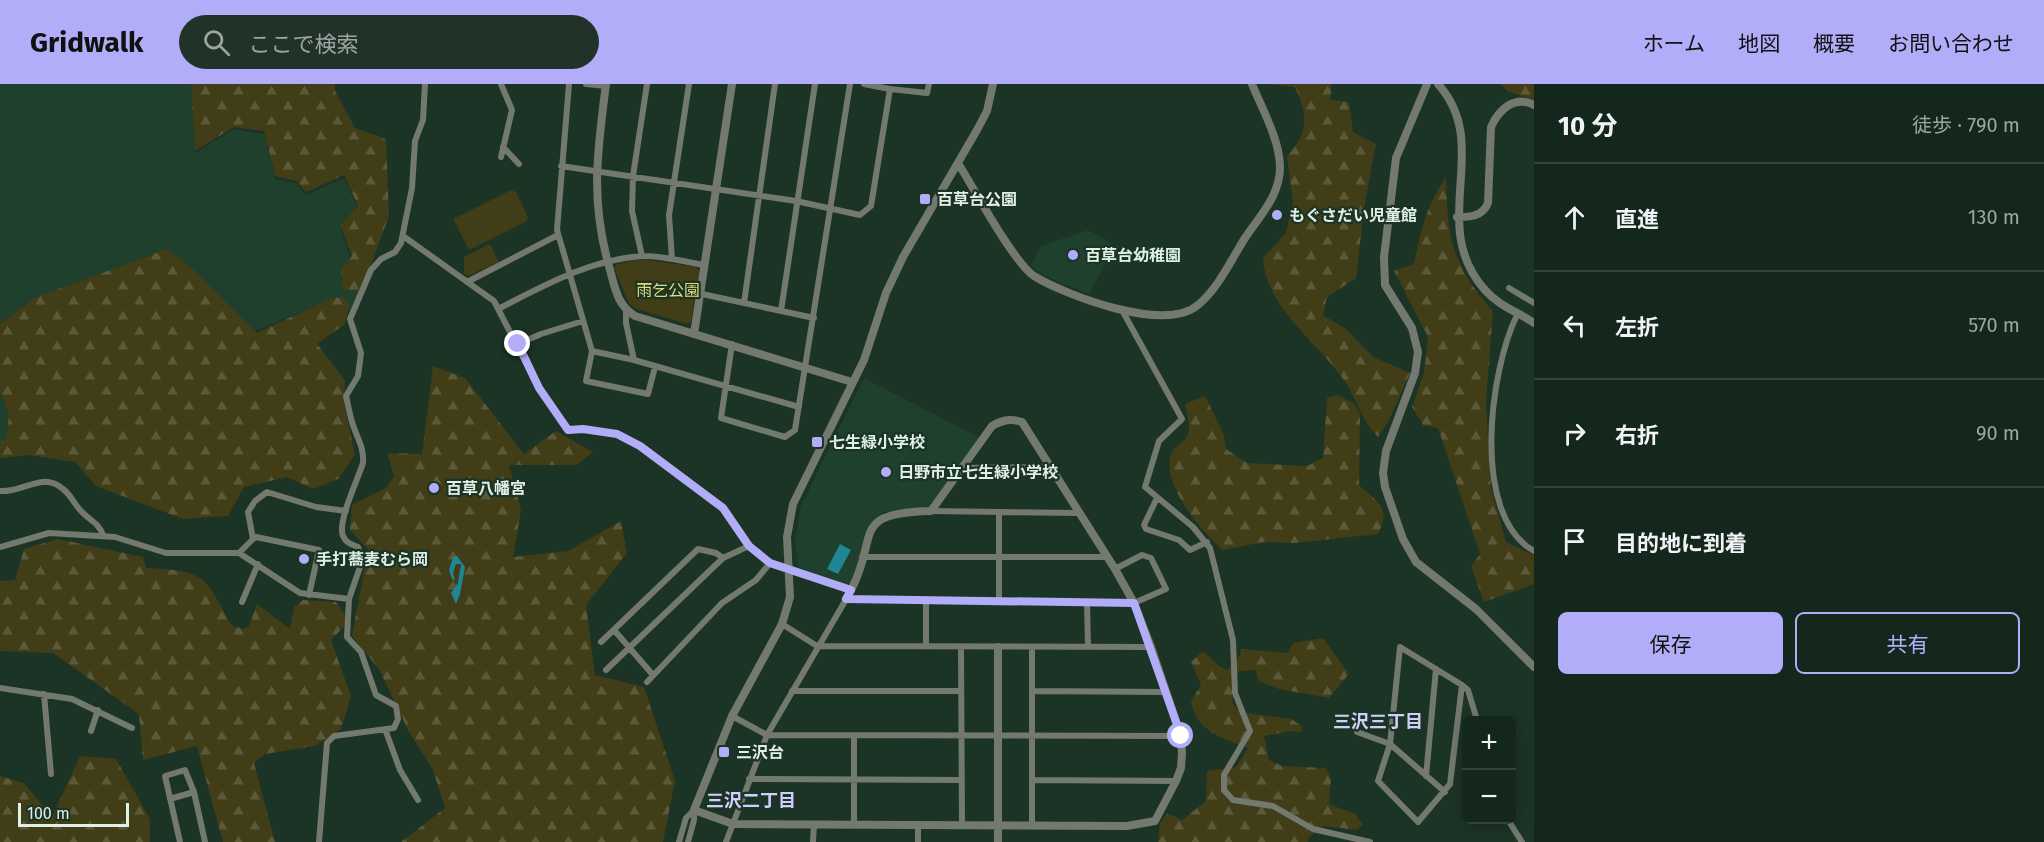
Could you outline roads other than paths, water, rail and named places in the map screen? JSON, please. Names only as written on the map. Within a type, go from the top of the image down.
[{"type":"street","points":[[319,842],[327,743],[334,736],[394,728],[398,719],[396,706],[376,695],[361,652],[347,637],[349,599],[362,561],[358,547],[347,543],[342,535],[341,523],[364,455],[346,396],[358,376],[361,353],[350,320],[371,270],[381,259],[395,252],[403,236],[408,199],[412,188],[415,141],[423,120],[425,84]]},
{"type":"street","points":[[501,84],[512,110],[501,157]]},
{"type":"street","points":[[569,84],[556,214],[558,235],[592,351],[586,381],[648,394],[655,367]]},
{"type":"street","points":[[586,84],[606,85],[595,171],[600,234],[619,300],[626,310],[635,316],[852,382]]},
{"type":"street","points":[[642,256],[632,211],[633,176],[648,84]]},
{"type":"street","points":[[672,259],[669,234],[673,182],[689,84]]},
{"type":"street","points":[[694,334],[702,294],[732,84]]},
{"type":"street","points":[[744,303],[776,84]]},
{"type":"street","points":[[781,311],[814,84]]},
{"type":"street","points":[[732,344],[721,418],[785,437],[795,430],[850,84]]},
{"type":"street","points":[[864,84],[927,93],[928,84]]},
{"type":"street","points":[[688,842],[694,820],[694,810],[732,716],[782,624],[790,597],[787,537],[793,504],[864,360],[886,293],[903,257],[987,111],[993,84]]},
{"type":"street","points":[[958,163],[1018,260],[1033,275],[1123,312],[1173,314],[1198,305],[1215,285],[1273,196],[1279,180],[1280,164],[1277,146],[1252,84]]},
{"type":"street","points":[[1427,84],[1396,158],[1384,257],[1385,285],[1412,328],[1418,352],[1414,379],[1386,451],[1383,473],[1385,487],[1403,539],[1416,562],[1470,603],[1534,668]]},
{"type":"street","points":[[1438,84],[1455,111],[1463,140],[1457,217],[1463,251],[1472,270],[1490,295],[1517,315],[1533,320]]},
{"type":"street","points":[[561,166],[760,195],[860,215],[870,206],[890,88]]},
{"type":"street","points":[[1457,217],[1472,216],[1482,212],[1488,203],[1491,127],[1495,117],[1503,108],[1515,102],[1528,101],[1534,105]]},
{"type":"street","points":[[503,147],[519,164]]},
{"type":"street","points":[[467,282],[558,235]]},
{"type":"street","points":[[403,236],[494,301],[539,388],[568,430],[583,429],[617,434],[640,446],[723,508],[749,546],[770,563],[851,590]]},
{"type":"street","points":[[498,309],[569,273],[608,263],[642,256],[705,265]]},
{"type":"street","points":[[1509,288],[1534,303]]},
{"type":"street","points":[[702,294],[814,318]]},
{"type":"street","points":[[626,310],[626,323],[634,360]]},
{"type":"street","points":[[1123,312],[1182,419],[1159,441],[1145,487],[1207,542],[1231,630],[1235,693],[1251,731],[1224,775],[1224,790],[1233,800],[1273,806],[1313,829],[1370,842]]},
{"type":"street","points":[[1517,315],[1508,337],[1493,398],[1492,463],[1505,519],[1514,535],[1534,551]]},
{"type":"street","points":[[518,344],[583,321]]},
{"type":"street","points":[[592,351],[634,360],[799,407]]},
{"type":"street","points":[[694,810],[733,824],[1127,826],[1155,821],[1176,781],[1180,768],[1181,736],[1134,603],[1022,422],[1012,419],[1002,420],[992,426],[931,511]]},
{"type":"street","points":[[960,468],[1051,467]]},
{"type":"street","points":[[0,491],[16,491],[35,482],[49,481],[72,497],[81,511],[100,527],[103,535]]},
{"type":"street","points":[[253,540],[248,512],[255,501],[267,492],[316,507],[346,511]]},
{"type":"street","points":[[1157,498],[1144,525],[1146,529],[1179,540],[1190,550],[1207,542]]},
{"type":"street","points":[[726,842],[766,735],[851,590],[859,574],[866,538],[876,524],[886,515],[931,511],[1079,513]]},
{"type":"street","points":[[999,512],[999,601]]},
{"type":"street","points":[[0,547],[49,533],[103,535],[166,554],[239,553],[300,594],[349,599]]},
{"type":"street","points":[[239,553],[256,537],[319,550],[309,595]]},
{"type":"street","points":[[606,670],[723,558],[749,546]]},
{"type":"street","points":[[601,642],[698,549],[716,553],[723,558]]},
{"type":"street","points":[[846,599],[1134,603],[1166,589],[1151,558],[1142,555],[1115,569]]},
{"type":"street","points":[[862,557],[1106,556]]},
{"type":"street","points":[[647,682],[722,603],[756,580],[770,563]]},
{"type":"street","points":[[242,602],[258,564]]},
{"type":"street","points":[[926,600],[926,646]]},
{"type":"street","points":[[1087,602],[1088,647]]},
{"type":"street","points":[[782,624],[817,646],[1151,647]]},
{"type":"street","points":[[614,630],[653,675]]},
{"type":"street","points":[[1461,685],[1450,784],[1418,822],[1378,782],[1390,744],[1400,646],[1437,669],[1461,685],[1468,690],[1476,716]]},
{"type":"street","points":[[961,647],[962,824]]},
{"type":"street","points":[[998,647],[998,842]]},
{"type":"street","points":[[1032,647],[1032,825]]},
{"type":"street","points":[[1426,776],[1437,669]]},
{"type":"street","points":[[0,688],[72,699],[132,728]]},
{"type":"street","points":[[792,691],[961,691]]},
{"type":"street","points":[[1032,691],[1166,692]]},
{"type":"street","points":[[44,694],[51,774]]},
{"type":"street","points":[[91,731],[98,710]]},
{"type":"street","points":[[732,716],[766,735],[1181,736]]},
{"type":"street","points":[[385,729],[400,770],[418,800]]},
{"type":"street","points":[[1357,732],[1390,744],[1445,792]]},
{"type":"street","points":[[854,735],[854,824]]},
{"type":"street","points":[[180,842],[165,776],[185,770],[194,792],[205,842]]},
{"type":"street","points":[[749,779],[962,780]]},
{"type":"street","points":[[1032,780],[1176,781]]},
{"type":"street","points":[[170,799],[194,792]]},
{"type":"street","points":[[680,842],[686,818],[694,810]]},
{"type":"street","points":[[813,842],[814,824]]},
{"type":"street","points":[[918,824],[918,842]]},
{"type":"street","points":[[1511,824],[1522,842]]},
{"type":"water","points":[[840,544],[851,550],[838,574],[827,569]]},
{"type":"water","points":[[457,556],[465,567],[456,604],[451,593],[458,583],[461,564],[456,564],[453,573],[455,580],[452,579],[449,570],[453,557]]},
{"type":"place","name":"百草台公園","points":[[925,199]]},
{"type":"place","name":"もぐさだい児童館","points":[[1277,215]]},
{"type":"place","name":"百草台幼稚園","points":[[1073,255]]},
{"type":"place","name":"七生緑小学校","points":[[817,442]]},
{"type":"place","name":"日野市立七生緑小学校","points":[[886,472]]},
{"type":"place","name":"百草八幡宮","points":[[434,488]]},
{"type":"place","name":"手打蕎麦むら岡","points":[[304,559]]},
{"type":"place","name":"三沢台","points":[[724,752]]},
{"type":"district","name":"三沢三丁目","points":[[1378,722]]},
{"type":"district","name":"三沢二丁目","points":[[751,801]]},
{"type":"park label","name":"雨乞公園","points":[[668,290]]}]
